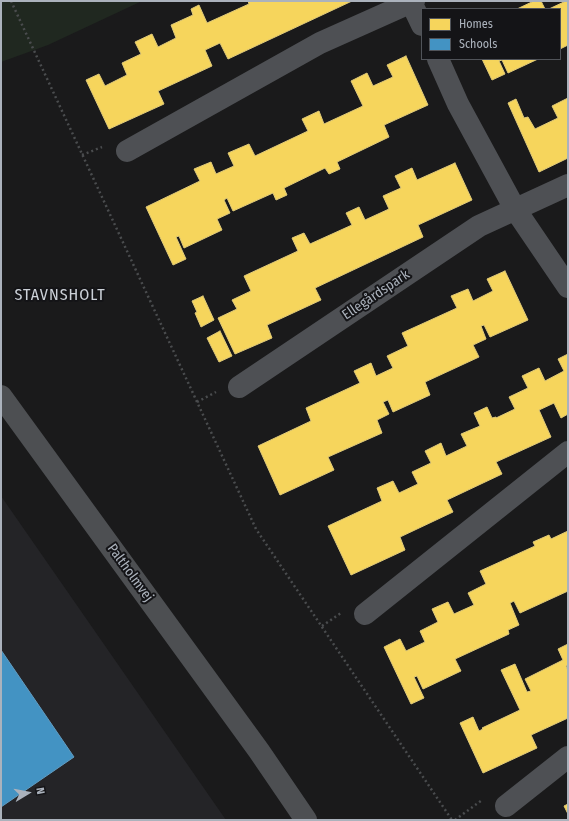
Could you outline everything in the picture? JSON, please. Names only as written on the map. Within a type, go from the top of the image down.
[{"type":"street","points":[[127,150],[320,43],[412,2],[421,24]]},
{"type":"street","points":[[438,60],[458,104],[515,209],[568,287]]},
{"type":"street","name":"Ellegårdspark","points":[[239,387],[479,226],[568,185]]},
{"type":"street","name":"Paltholmvej","points":[[1,396],[259,751],[306,820]]},
{"type":"street","points":[[365,614],[568,452]]},
{"type":"street","name":"Paltholmvej","points":[[259,751],[322,820]]},
{"type":"street","points":[[506,806],[568,756]]},
{"type":"path","points":[[11,1],[256,529],[452,820]]},
{"type":"shaded area","points":[[1,1],[142,1],[48,45],[1,62]]},
{"type":"shaded area","points":[[1,496],[226,820],[1,820]]},
{"type":"building: Homes","points":[[248,1],[352,1],[228,59],[220,43],[205,50],[212,66],[158,91],[164,104],[109,129],[86,80],[99,74],[105,86],[127,75],[122,63],[141,54],[135,42],[152,34],[158,47],[176,38],[171,25],[193,15],[191,9],[199,5],[207,23],[249,4]]},
{"type":"building: Homes","points":[[534,1],[541,1],[544,8],[519,8]]},
{"type":"building: Homes","points":[[568,1],[568,45],[561,48],[561,8],[551,8]]},
{"type":"building: Homes","points":[[406,56],[428,105],[384,125],[389,137],[337,162],[340,169],[329,174],[325,168],[284,188],[287,195],[276,200],[273,193],[233,211],[227,198],[224,200],[230,213],[217,219],[222,230],[184,248],[179,236],[176,237],[186,259],[173,265],[146,207],[200,181],[194,169],[211,162],[216,174],[234,166],[228,153],[249,144],[255,156],[308,131],[302,119],[319,111],[324,124],[363,106],[351,81],[367,73],[373,86],[393,77],[387,65]]},
{"type":"building: Homes","points":[[482,60],[502,60],[499,61],[505,74],[492,80]]},
{"type":"building: Homes","points":[[502,60],[536,60],[508,73]]},
{"type":"building: Homes","points":[[568,98],[568,158],[539,172],[508,103],[516,99],[524,118],[528,117],[535,129],[558,118],[552,106]]},
{"type":"building: Homes","points":[[455,163],[472,200],[418,225],[423,237],[315,288],[321,300],[267,325],[272,338],[235,354],[218,318],[237,309],[232,300],[251,291],[244,276],[298,251],[292,238],[304,233],[310,244],[352,225],[346,213],[359,207],[365,220],[389,209],[383,196],[401,188],[395,176],[412,168],[417,180]]},
{"type":"building: Homes","points":[[505,271],[528,320],[490,337],[484,325],[481,326],[486,339],[473,345],[479,357],[425,382],[430,395],[393,412],[388,400],[383,402],[389,414],[377,420],[382,433],[328,457],[334,470],[280,495],[258,446],[311,421],[306,408],[360,383],[354,371],[371,363],[376,376],[393,368],[387,356],[408,346],[402,333],[457,308],[451,296],[468,289],[473,301],[493,291],[487,279]]},
{"type":"building: Homes","points":[[203,296],[214,320],[201,327],[192,301]]},
{"type":"building: Homes","points":[[220,331],[232,356],[219,362],[207,338]]},
{"type":"building: Homes","points":[[568,354],[568,414],[561,418],[554,403],[539,410],[551,437],[496,462],[502,474],[447,500],[453,512],[400,537],[405,550],[351,575],[328,526],[382,501],[377,488],[393,481],[399,493],[418,484],[412,472],[431,463],[425,451],[441,443],[446,456],[467,446],[461,434],[480,426],[474,413],[487,407],[492,418],[496,418],[515,409],[509,397],[528,388],[522,376],[539,368],[545,381],[564,371],[558,359]]},
{"type":"building: Homes","points":[[568,531],[568,591],[520,613],[514,601],[510,603],[519,625],[508,630],[509,634],[455,659],[461,671],[423,689],[417,676],[414,677],[424,698],[411,704],[384,647],[400,639],[406,651],[425,642],[420,631],[438,622],[432,609],[448,602],[454,614],[474,605],[468,593],[486,584],[480,571],[535,546],[533,542],[549,535],[551,539]]},
{"type":"building: Homes","points":[[568,644],[568,665],[566,666],[568,671],[568,718],[531,735],[537,748],[483,773],[460,723],[473,717],[479,731],[483,729],[482,728],[520,710],[501,670],[515,664],[527,692],[531,691],[525,679],[563,660],[558,649]]},
{"type":"building: Homes","points":[[568,804],[568,814],[564,806]]},
{"type":"building: Schools","points":[[1,650],[74,757],[1,807]]},
{"type":"district","name":"STAVNSHOLT","points":[[60,296]]}]
